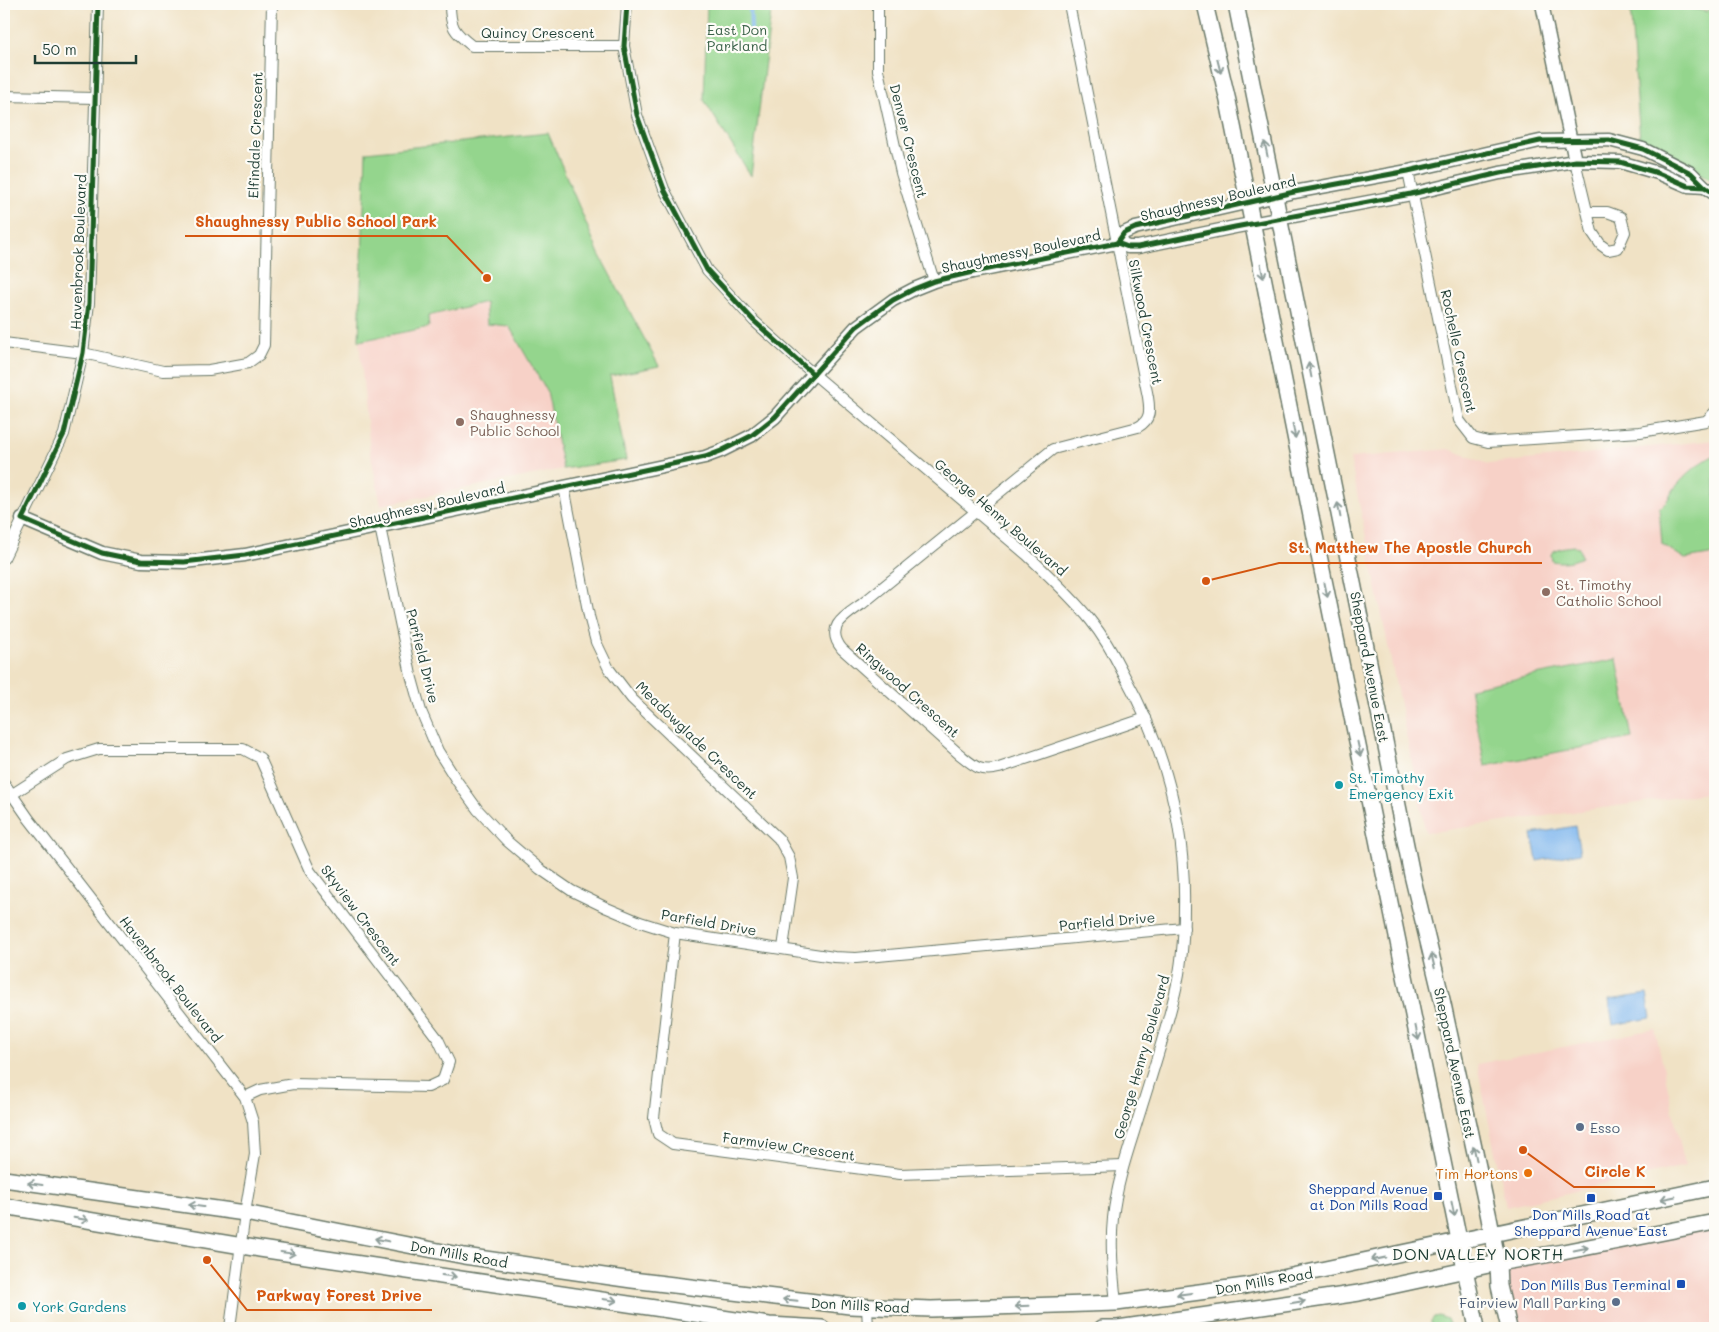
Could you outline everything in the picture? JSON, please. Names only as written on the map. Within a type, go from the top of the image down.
[{"type":"main road","name":"Sheppard Avenue East","points":[[1205,4],[1228,101],[1313,526],[1478,1328]]},
{"type":"main road","name":"Sheppard Avenue East","points":[[1236,4],[1412,875],[1443,1004],[1498,1263],[1499,1286],[1509,1328]]},
{"type":"main road","name":"Don Mills Road","points":[[4,1180],[245,1213],[464,1256],[754,1296],[868,1307],[931,1308],[1116,1303],[1245,1286],[1715,1187]]},
{"type":"main road","name":"Don Mills Road","points":[[4,1206],[240,1245],[769,1325],[822,1328]]},
{"type":"main road","name":"Don Mills Road","points":[[1102,1328],[1118,1328],[1359,1293],[1498,1263],[1715,1222]]},
{"type":"street","name":"Havenbrook Boulevard","points":[[4,558],[64,434],[83,353],[89,303],[98,4]]},
{"type":"street","name":"Elfindale Crescent","points":[[4,343],[83,353],[163,371],[209,370],[248,363],[259,356],[264,344],[272,4]]},
{"type":"street","name":"Quincy Crescent","points":[[450,4],[451,22],[454,29],[458,35],[472,46],[624,46]]},
{"type":"street","name":"George Henry Boulevard","points":[[627,4],[624,46],[637,115],[664,189],[707,270],[754,321],[1033,561],[1060,587],[1092,622],[1108,646],[1146,718],[1162,759],[1172,792],[1181,835],[1185,882],[1182,957],[1176,992],[1123,1166],[1113,1216],[1111,1248],[1116,1303]]},
{"type":"street","name":"Denver Crescent","points":[[878,4],[878,70],[901,173],[934,281]]},
{"type":"street","name":"Silkwood Crescent","points":[[976,512],[1053,449],[1138,427],[1147,419],[1149,410],[1148,397],[1069,4]]},
{"type":"street","points":[[1542,4],[1587,212]]},
{"type":"street","points":[[4,96],[95,98]]},
{"type":"street","name":"Shaughnessy Boulevard","points":[[1117,243],[1124,233],[1134,228],[1276,196],[1408,171],[1540,140],[1610,140],[1643,149],[1691,173],[1710,191]]},
{"type":"street","name":"Shaughnessy Boulevard","points":[[1412,194],[1500,173],[1575,161],[1620,162],[1658,173],[1688,186],[1710,191]]},
{"type":"street","name":"Rochelle Crescent","points":[[1408,171],[1459,420],[1473,438],[1488,442],[1640,432],[1706,421],[1715,412]]},
{"type":"street","points":[[1117,243],[1128,247],[1138,247],[1412,194]]},
{"type":"street","name":"Shaughmessy Boulevard","points":[[814,374],[856,327],[893,300],[914,289],[934,281],[1117,243]]},
{"type":"street","name":"Shaughnessy Boulevard","points":[[22,519],[102,553],[141,561],[184,562],[245,556],[697,458],[721,451],[751,436],[775,417],[814,374]]},
{"type":"street","name":"Meadowglade Crescent","points":[[564,487],[589,616],[596,642],[609,669],[632,699],[779,839],[789,858],[793,878],[783,948]]},
{"type":"street","name":"Ringwood Crescent","points":[[976,512],[839,622],[835,635],[836,641],[842,649],[978,769],[988,771],[999,768],[1146,718]]},
{"type":"street","name":"Parfield Drive","points":[[380,527],[411,675],[421,711],[438,751],[478,810],[507,841],[540,869],[572,891],[624,915],[675,933],[834,957],[856,958],[1184,928]]},
{"type":"street","name":"Skyview Crescent","points":[[11,795],[67,759],[99,749],[243,749],[260,758],[310,871],[438,1039],[450,1062],[443,1080],[428,1087],[294,1084],[260,1090],[245,1097]]},
{"type":"street","name":"Havenbrook Boulevard","points":[[4,783],[11,795],[245,1097],[253,1122],[255,1154],[240,1245],[230,1328]]},
{"type":"street","name":"Farmview Crescent","points":[[675,933],[654,1118],[658,1134],[673,1144],[900,1174],[1123,1166]]},
{"type":"street","points":[[868,1307],[868,1328]]},
{"type":"shaded area","name":"Shaughnessy Public School","points":[[486,302],[509,326],[547,392],[563,469],[381,505],[370,451],[359,341],[429,328],[428,316]]},
{"type":"shaded area","name":"St. Timothy Catholic School","points":[[1715,440],[1715,719],[1711,720],[1715,739],[1715,792],[1426,833],[1350,458],[1449,449],[1488,464]]},
{"type":"shaded area","points":[[1655,1029],[1685,1166],[1506,1207],[1477,1064]]},
{"type":"shaded area","points":[[1715,1222],[1715,1328],[1509,1328],[1498,1263]]},
{"type":"green space","name":"East Don Parkland","points":[[707,4],[772,4],[751,176],[704,100]]},
{"type":"green space","points":[[1630,4],[1674,4],[1707,12],[1715,4],[1715,182],[1640,140]]},
{"type":"green space","points":[[548,133],[599,254],[659,366],[610,376],[626,460],[563,469],[547,392],[509,326],[487,324],[485,302],[428,316],[429,327],[359,341],[366,152]]},
{"type":"green space","points":[[1715,455],[1715,554],[1685,559],[1662,544],[1659,508],[1688,474]]},
{"type":"green space","points":[[1574,546],[1579,547],[1581,557],[1567,562],[1552,561],[1551,554],[1556,550]]},
{"type":"green space","points":[[1617,659],[1632,738],[1485,766],[1470,688]]},
{"type":"green space","points":[[1439,1316],[1447,1319],[1448,1328],[1434,1328],[1431,1321],[1434,1317]]},
{"type":"water","points":[[1575,826],[1580,853],[1537,861],[1532,834]]},
{"type":"water","points":[[1647,994],[1651,1018],[1613,1025],[1609,1000]]},
{"type":"waterway","points":[[750,4],[751,29]]},
{"type":"cycle path","points":[[98,4],[89,303],[83,353],[64,434],[22,519],[102,553],[141,561],[184,562],[245,555],[705,457],[751,436],[775,417],[856,327],[893,300],[914,289],[934,281],[973,272],[1117,243]]},
{"type":"cycle path","points":[[627,4],[624,46],[637,115],[664,189],[707,270],[754,321],[813,374]]},
{"type":"cycle path","points":[[1117,243],[1124,233],[1135,228],[1294,192],[1408,171],[1540,141],[1609,140],[1643,149],[1691,173],[1715,194]]},
{"type":"cycle path","points":[[1117,243],[1128,247],[1138,247],[1411,194],[1500,173],[1575,161],[1620,162],[1658,173],[1688,186],[1705,187]]},
{"type":"place","name":"Shaughnessy Public School Park","points":[[487,278]]},
{"type":"place","name":"Shaughnessy Public School","points":[[460,422]]},
{"type":"place","name":"St. Matthew The Apostle Church","points":[[1206,581]]},
{"type":"place","name":"St. Timothy Catholic School","points":[[1546,592]]},
{"type":"place","name":"St. Timothy Emergency Exit","points":[[1339,785]]},
{"type":"place","name":"Esso","points":[[1580,1127]]},
{"type":"place","name":"Circle K","points":[[1523,1150]]},
{"type":"place","name":"Tim Hortons","points":[[1528,1173]]},
{"type":"place","name":"Sheppard Avenue at Don Mills Road","points":[[1438,1196]]},
{"type":"place","name":"Don Mills Road at Sheppard Avenue East","points":[[1591,1198]]},
{"type":"place","name":"Parkway Forest Drive","points":[[207,1260]]},
{"type":"place","name":"Don Mills Bus Terminal","points":[[1681,1284]]},
{"type":"place","name":"Fairview Mall Parking","points":[[1616,1302]]},
{"type":"place","name":"York Gardens","points":[[22,1306]]},
{"type":"district","name":"DON VALLEY NORTH","points":[[1478,1253]]}]
